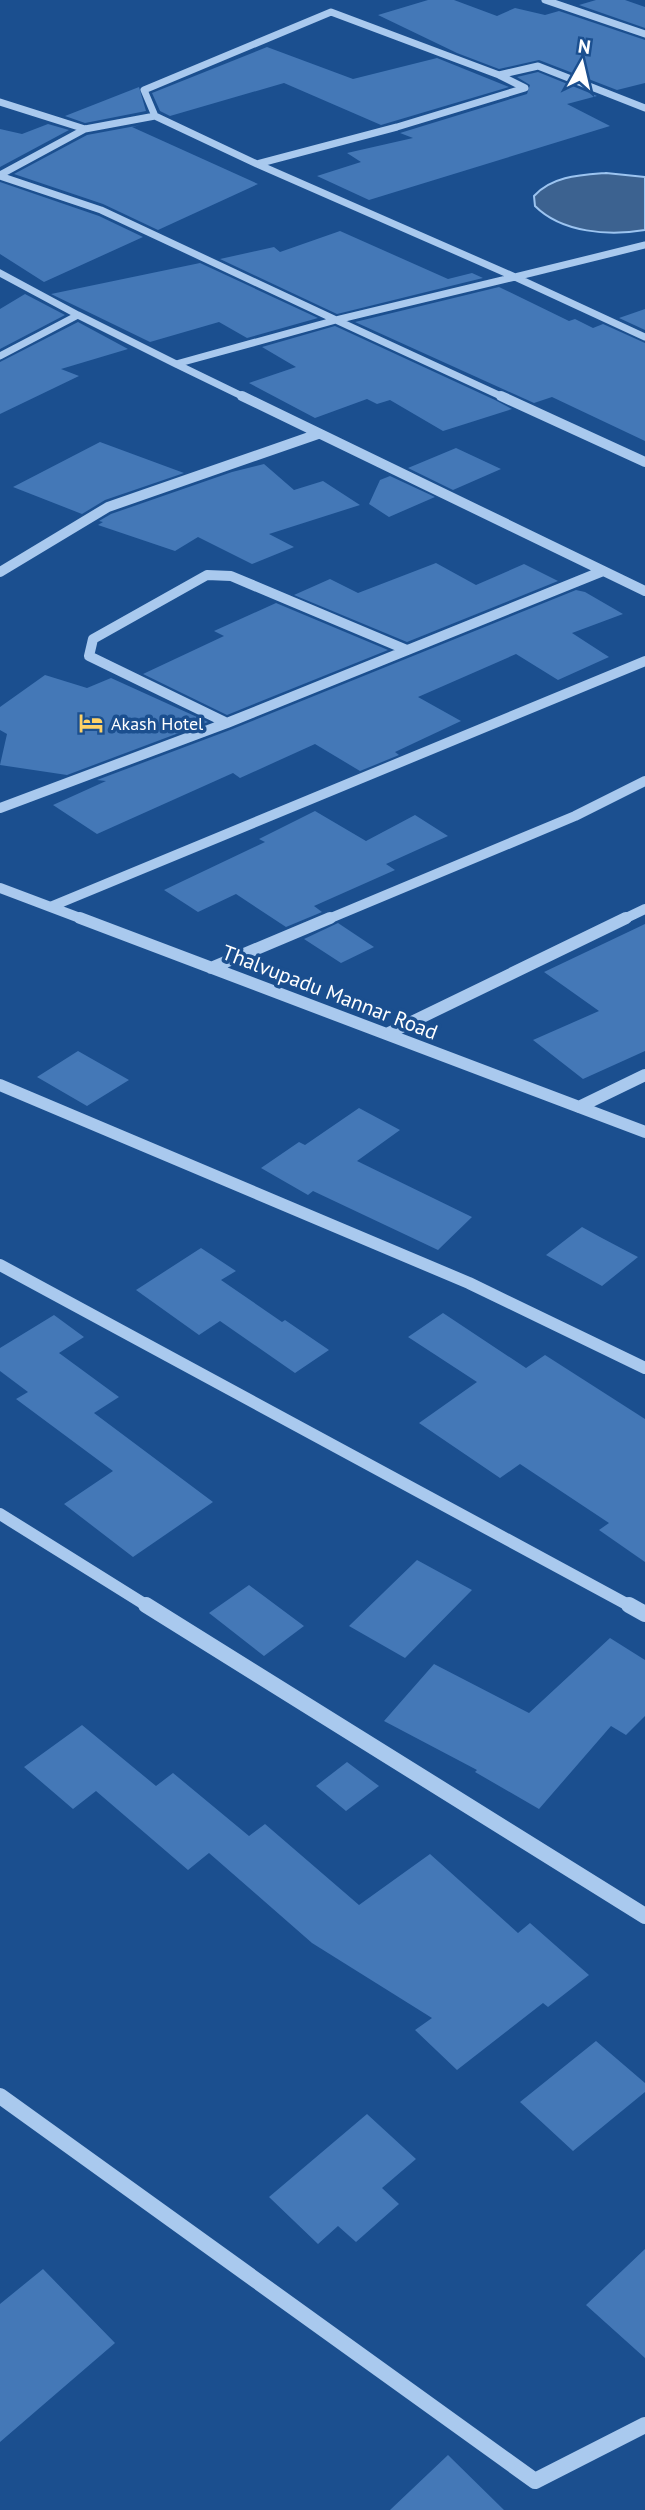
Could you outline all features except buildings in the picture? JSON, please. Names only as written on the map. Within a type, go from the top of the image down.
[{"type":"street","points":[[545,0],[645,34]]},
{"type":"street","points":[[155,116],[145,90],[331,12],[499,75],[524,88],[397,127],[257,164]]},
{"type":"street","points":[[499,75],[538,66],[645,108]]},
{"type":"street","points":[[0,102],[85,129]]},
{"type":"street","points":[[0,175],[85,129],[155,116],[645,337]]},
{"type":"street","points":[[0,175],[101,209],[645,462]]},
{"type":"street","points":[[176,364],[336,320],[645,245]]},
{"type":"street","points":[[0,273],[176,364],[645,591]]},
{"type":"street","points":[[0,356],[78,315]]},
{"type":"street","points":[[0,572],[108,507],[318,434]]},
{"type":"street","points":[[0,808],[227,723],[603,570]]},
{"type":"street","points":[[227,723],[89,656],[93,639],[207,575],[231,576],[407,650]]},
{"type":"street","points":[[50,907],[645,661]]},
{"type":"street","points":[[211,968],[575,816],[645,781]]},
{"type":"street","name":"Thalvupadu Mannar Road","points":[[0,888],[645,1132]]},
{"type":"street","points":[[387,1034],[645,909]]},
{"type":"street","points":[[579,1107],[645,1075]]},
{"type":"street","points":[[0,1086],[469,1283],[645,1368]]},
{"type":"street","points":[[0,1265],[645,1614]]},
{"type":"street","points":[[0,1514],[645,1916]]},
{"type":"street","points":[[0,2096],[535,2481],[645,2425]]},
{"type":"water","points":[[606,173],[645,177],[645,230],[616,233],[572,227],[546,215],[535,206],[534,196],[549,184],[567,178]]},
{"type":"place","name":"Akash Hotel","points":[[91,723]]}]
